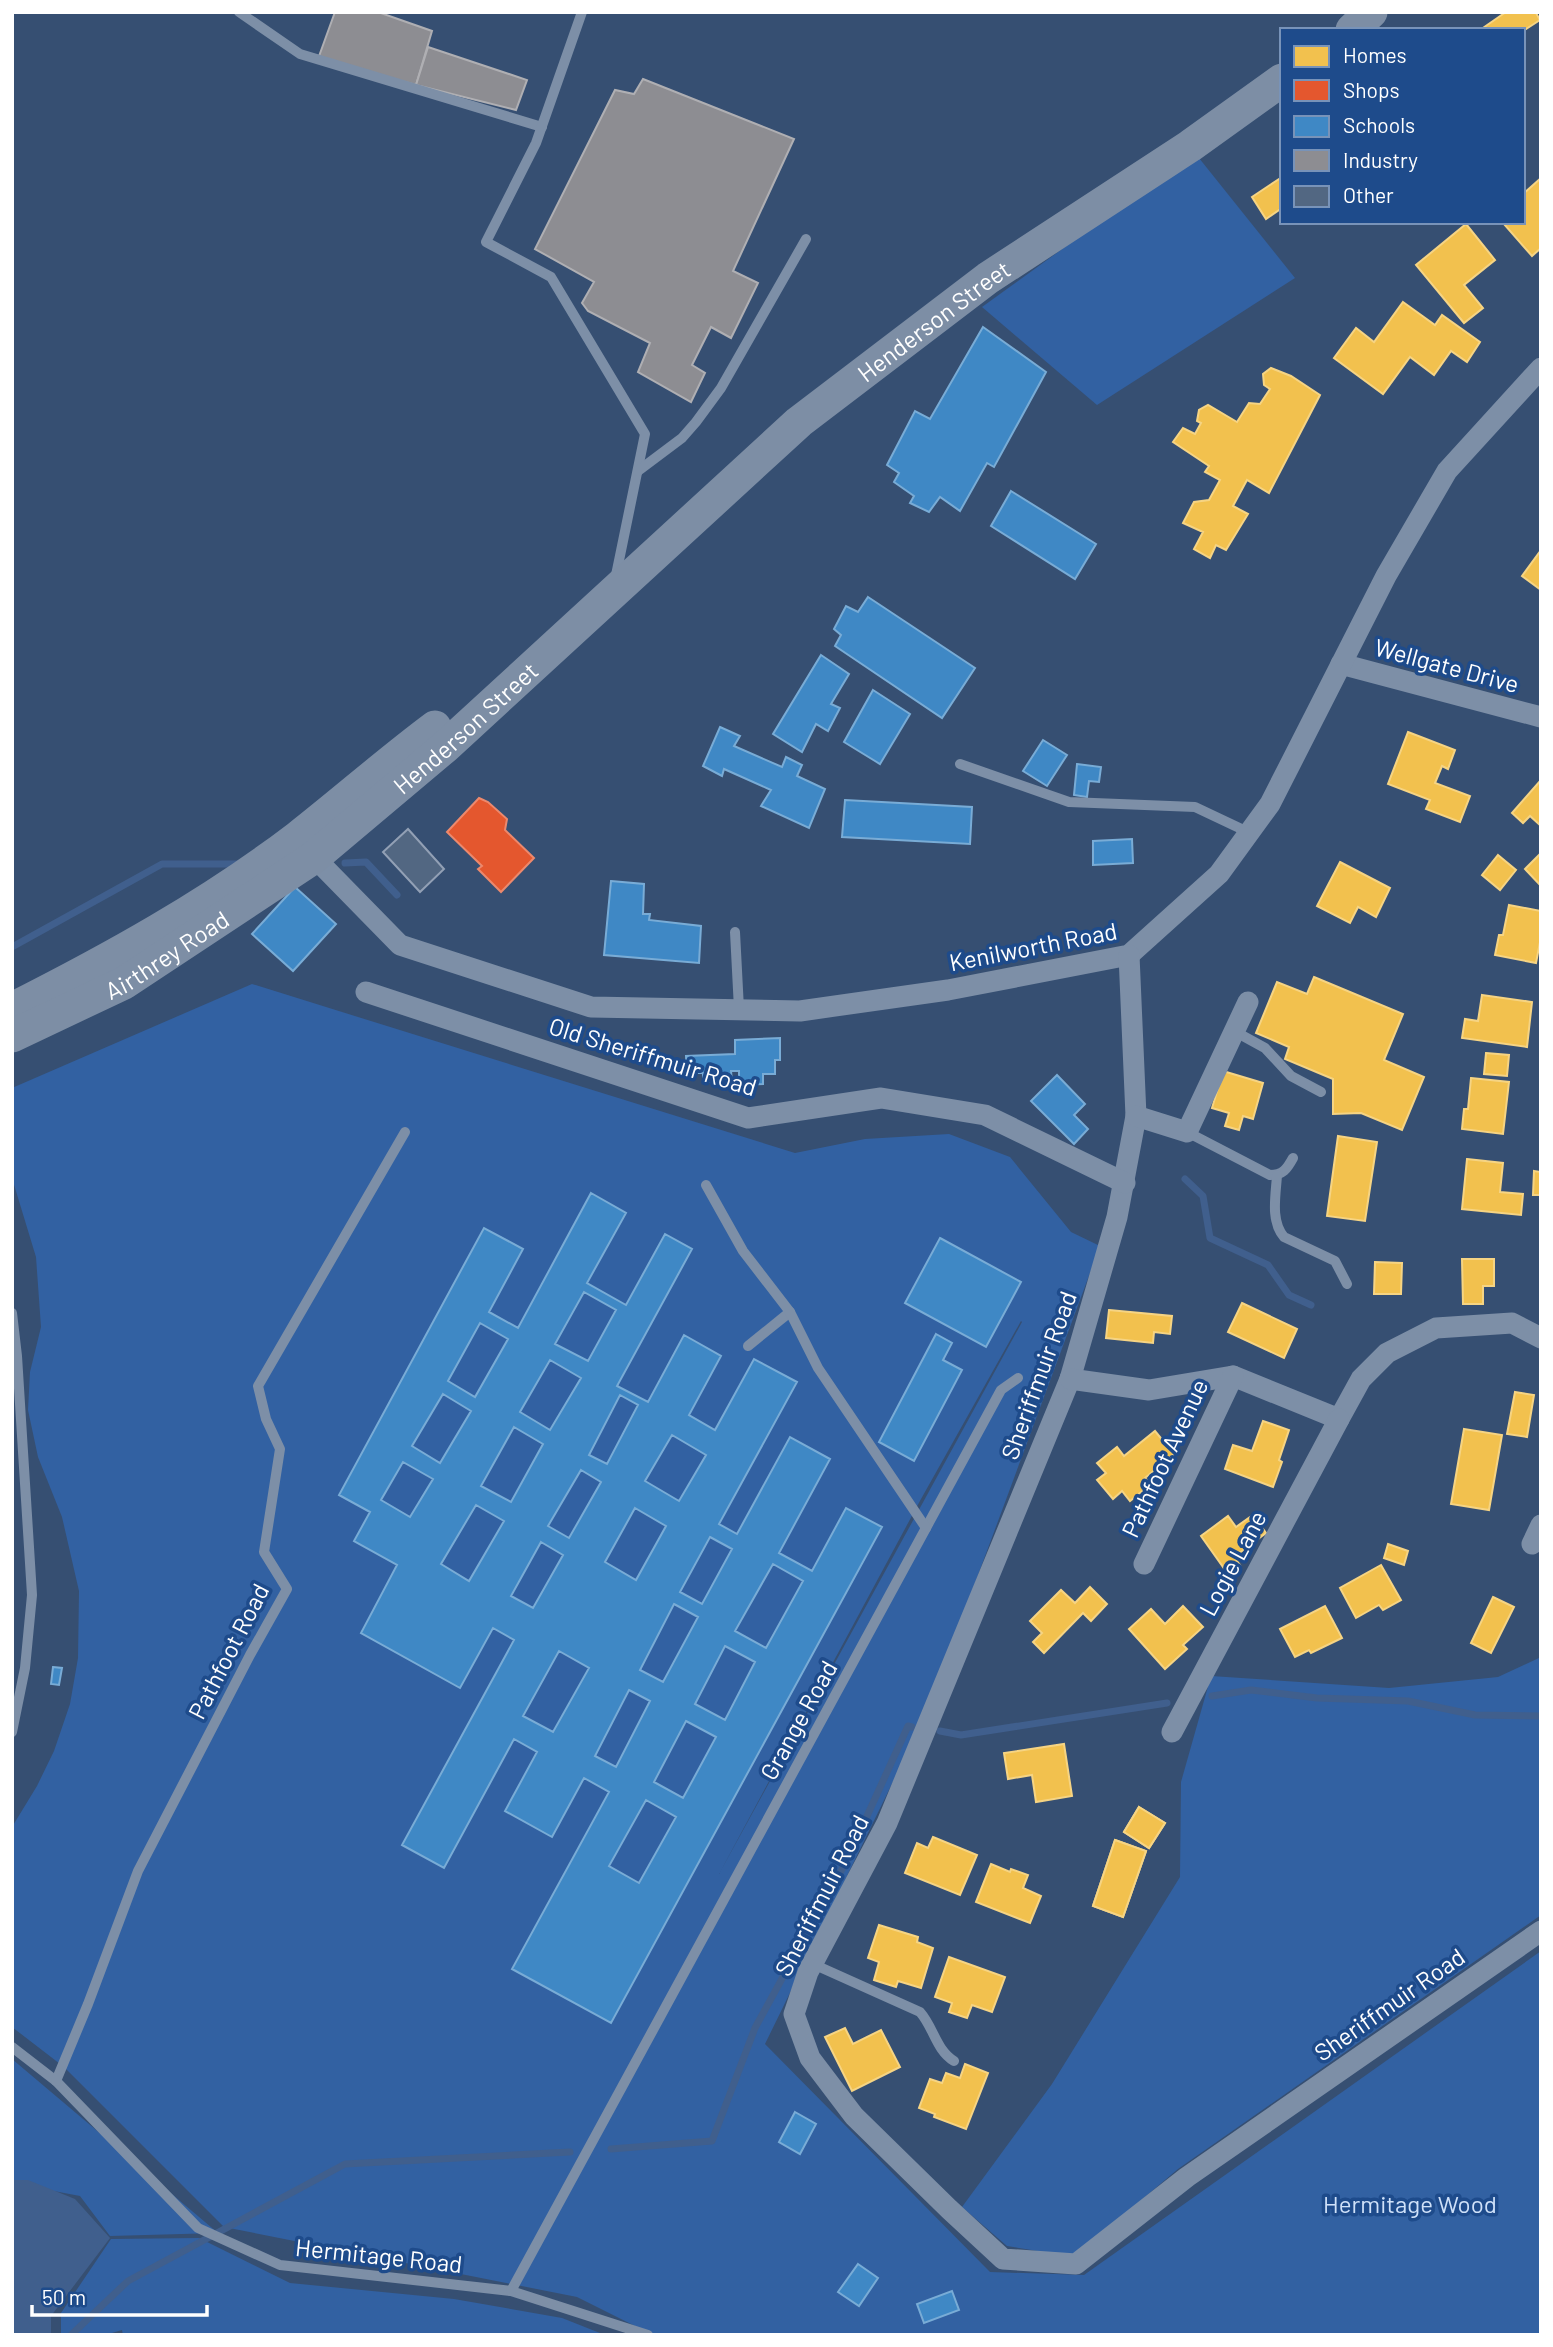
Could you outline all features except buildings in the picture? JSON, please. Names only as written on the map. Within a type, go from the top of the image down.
[{"type":"main road","points":[[1354,28],[1371,12]]},
{"type":"main road","name":"Henderson Street","points":[[305,848],[415,742],[612,593],[799,422],[988,278],[1190,146],[1280,81]]},
{"type":"main road","name":"Airthrey Road","points":[[12,1009],[103,963],[305,848]]},
{"type":"main road","name":"Airthrey Road","points":[[12,1036],[124,984],[305,848]]},
{"type":"street","name":"Kenilworth Road","points":[[305,848],[400,945],[591,1007],[800,1011],[948,990],[1129,956],[1219,874],[1270,804],[1386,576],[1447,471],[1541,368]]},
{"type":"street","name":"Wellgate Drive","points":[[1341,664],[1541,717]]},
{"type":"street","name":"Sheriffmuir Road","points":[[1129,956],[1136,1116],[1125,1183],[1094,1300],[1070,1379],[887,1823],[813,1964],[794,2014],[810,2058],[854,2116],[1003,2259],[1076,2264],[1187,2177],[1541,1931]]},
{"type":"street","name":"Old Sheriffmuir Road","points":[[366,992],[748,1118],[881,1098],[985,1115],[1125,1183]]},
{"type":"street","points":[[1136,1116],[1186,1132],[1248,1002]]},
{"type":"street","name":"Logie Lane","points":[[1172,1732],[1362,1379],[1387,1353],[1436,1328],[1512,1323],[1541,1338]]},
{"type":"street","points":[[1070,1379],[1149,1390],[1233,1376],[1339,1419]]},
{"type":"street","name":"Pathfoot Avenue","points":[[1144,1564],[1233,1376]]},
{"type":"lane","points":[[239,12],[300,54],[542,127]]},
{"type":"lane","points":[[582,12],[542,127],[486,242],[551,277],[645,433],[612,593]]},
{"type":"lane","points":[[638,471],[682,438],[721,388],[806,239]]},
{"type":"lane","points":[[960,764],[1069,802],[1195,807],[1250,832]]},
{"type":"lane","points":[[736,932],[739,1009]]},
{"type":"lane","points":[[1234,1031],[1265,1048],[1292,1076],[1321,1092]]},
{"type":"lane","name":"Pathfoot Road","points":[[56,2081],[138,1871],[250,1655],[288,1589],[264,1552],[280,1449],[266,1419],[258,1386],[405,1132]]},
{"type":"lane","points":[[1186,1132],[1269,1175],[1277,1175],[1286,1170],[1293,1158]]},
{"type":"lane","points":[[1277,1175],[1278,1230],[1284,1237],[1335,1261],[1347,1283]]},
{"type":"lane","points":[[706,1185],[743,1251],[790,1312],[818,1368],[926,1528]]},
{"type":"lane","points":[[748,1346],[790,1312]]},
{"type":"lane","points":[[12,1313],[32,1595],[25,1668],[12,1732]]},
{"type":"lane","name":"Grange Road","points":[[511,2291],[1001,1390],[1018,1378]]},
{"type":"lane","points":[[813,1964],[920,2012],[928,2021],[938,2046],[954,2061]]},
{"type":"lane","name":"Hermitage Road","points":[[12,2046],[56,2081],[198,2228],[280,2265],[511,2291],[648,2335]]},
{"type":"green space","points":[[1195,153],[1295,278],[1097,405],[982,307]]},
{"type":"green space","name":"Hermitage Wood","points":[[252,984],[795,1153],[865,1139],[949,1134],[1010,1157],[1071,1232],[1100,1246],[928,1710],[765,2044],[990,2272],[1084,2275],[1541,1951],[1541,2335],[653,2335],[577,2297],[224,2227],[64,2067],[12,2027],[12,1827],[54,1751],[70,1704],[78,1658],[79,1591],[62,1517],[38,1457],[28,1410],[30,1372],[41,1327],[36,1257],[12,1178],[12,1088]],"holes":[[[1022,1322],[719,1874],[921,1499]]]},
{"type":"green space","points":[[1541,1657],[1541,1915],[1178,2169],[1074,2257],[1007,2246],[962,2207],[1052,2084],[1180,1877],[1181,1782],[1211,1676],[1389,1688],[1498,1677]]},
{"type":"green space","points":[[12,2059],[218,2233],[110,2236],[80,2196],[12,2183]]},
{"type":"green space","points":[[199,2238],[290,2283],[454,2299],[562,2318],[605,2335],[123,2335],[122,2330],[105,2335],[61,2335],[61,2313],[111,2239]]},
{"type":"shaded area","points":[[12,2180],[28,2180],[75,2199],[110,2238],[51,2316],[51,2335],[12,2335]]},
{"type":"waterway","points":[[345,863],[366,862],[397,895]]},
{"type":"waterway","points":[[12,947],[162,864],[239,864]]},
{"type":"waterway","points":[[1185,1179],[1203,1196],[1210,1238],[1268,1265],[1289,1295],[1311,1305]]},
{"type":"waterway","points":[[1212,1696],[1251,1690],[1317,1698],[1408,1701],[1475,1715],[1541,1716]]},
{"type":"waterway","points":[[940,1731],[961,1735],[1167,1703]]},
{"type":"waterway","points":[[611,2149],[712,2141],[755,2028],[847,1860],[908,1726],[912,1727]]},
{"type":"waterway","points":[[71,2335],[128,2281],[345,2164],[570,2152]]}]
